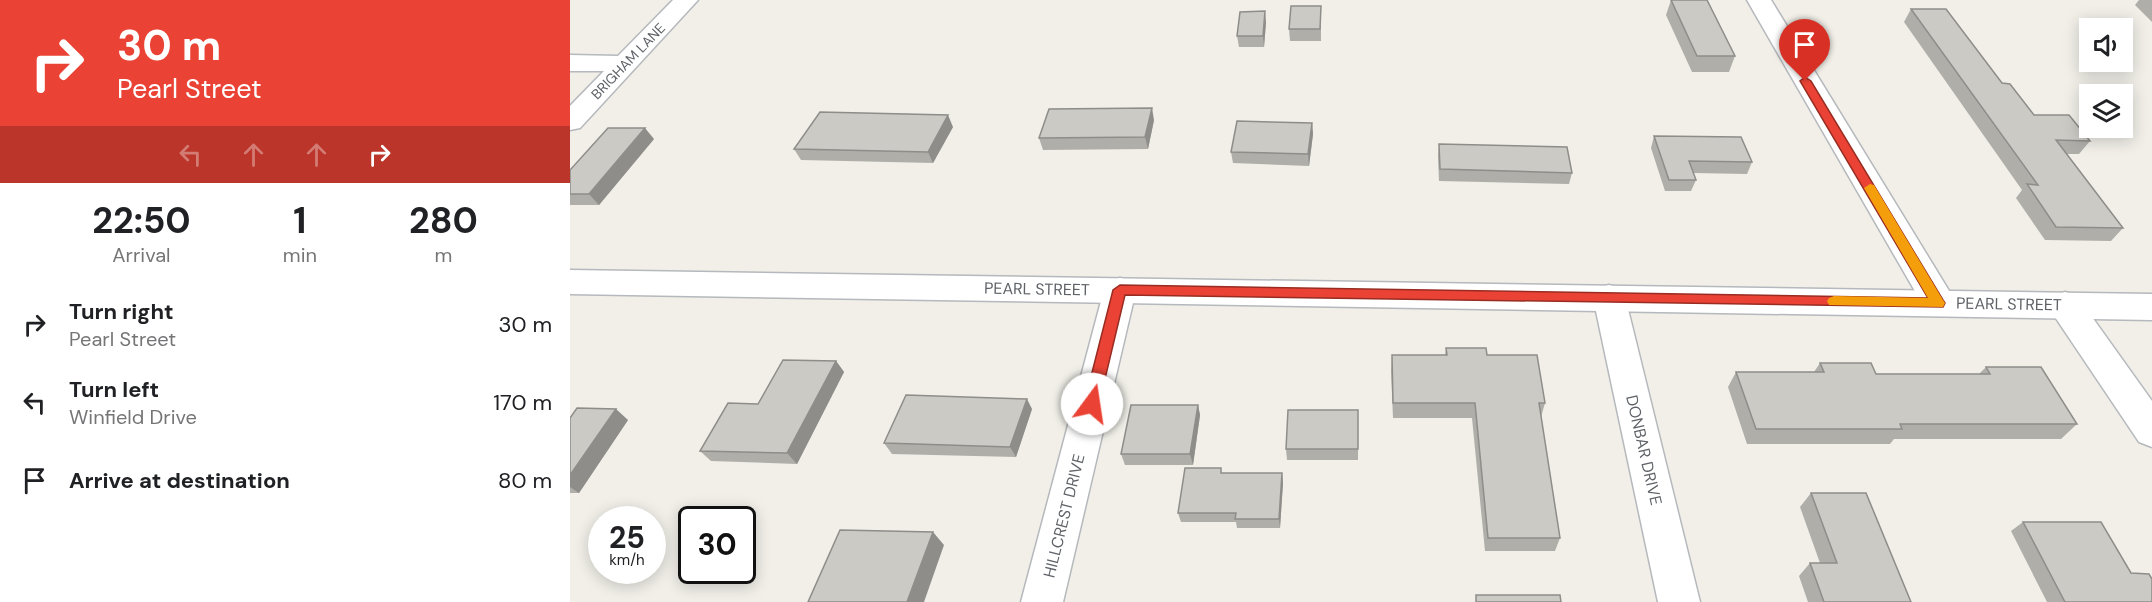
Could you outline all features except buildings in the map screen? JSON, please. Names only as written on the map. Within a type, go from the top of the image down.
[{"type":"street","name":"BRIGHAM LANE","points":[[570,122],[686,0]]},
{"type":"street","points":[[1759,0],[1939,303]]},
{"type":"street","points":[[570,63],[627,63]]},
{"type":"street","name":"PEARL STREET","points":[[570,282],[2152,307]]},
{"type":"street","name":"HILLCREST DRIVE","points":[[1042,602],[1120,290]]},
{"type":"street","name":"DONBAR DRIVE","points":[[1609,297],[1679,602]]},
{"type":"street","points":[[2065,305],[2152,431]]},
{"type":"slow traffic","points":[[1834,301],[1939,303],[1870,188]]},
{"type":"route","points":[[1092,404],[1120,290],[1939,303],[1805,81]]}]
